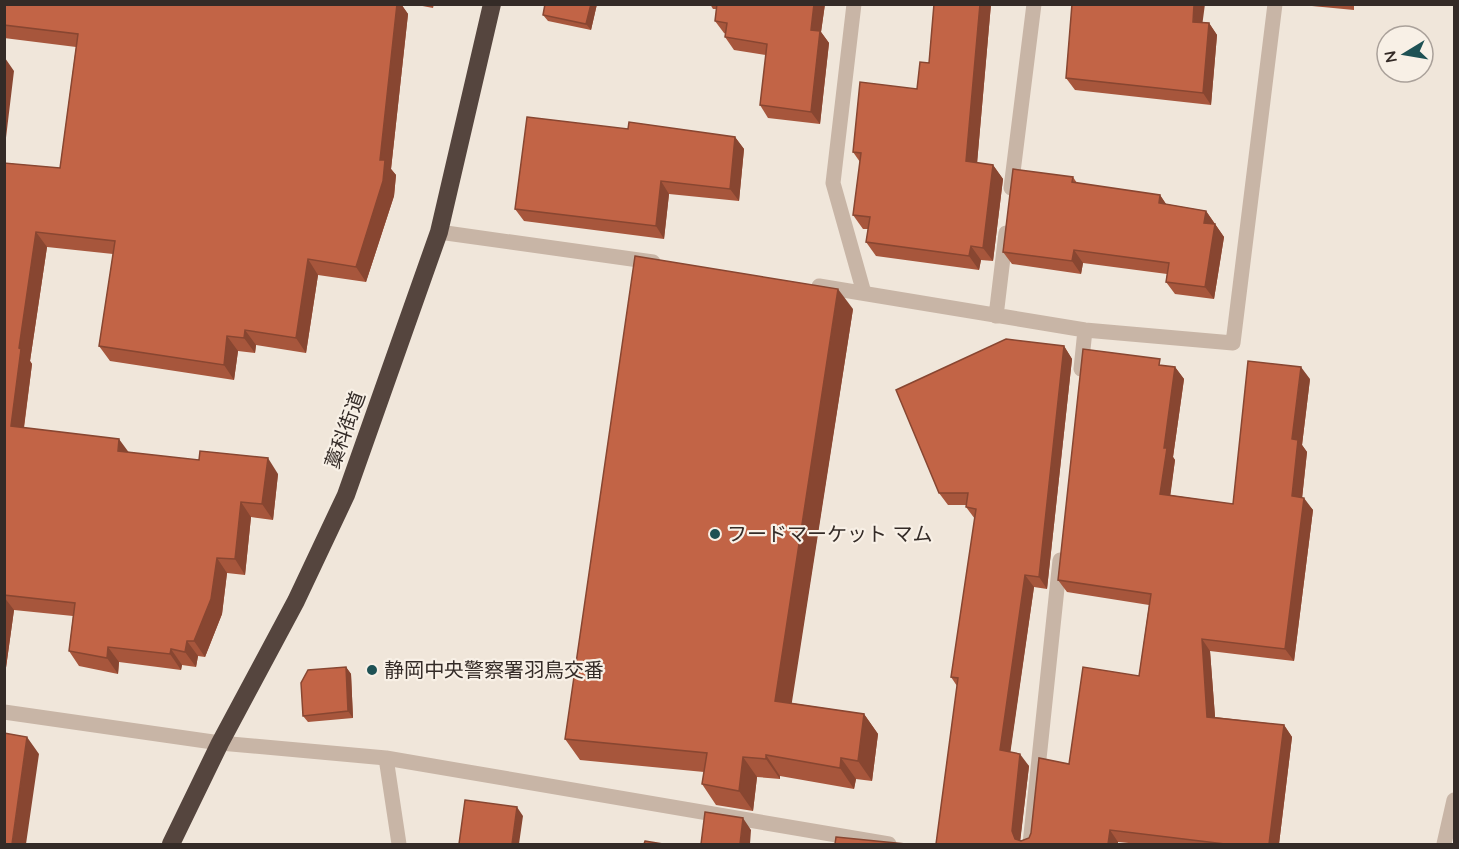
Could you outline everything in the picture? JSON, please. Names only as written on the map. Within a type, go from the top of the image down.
[{"type":"highway","name":"藁科街道","points":[[171,844],[220,743],[296,601],[346,495],[439,232],[492,4]]},
{"type":"street","points":[[854,4],[833,183],[864,293]]},
{"type":"street","points":[[1010,201],[1034,4]]},
{"type":"street","points":[[805,284],[1085,330],[1233,343],[1275,4]]},
{"type":"street","points":[[996,316],[1007,224]]},
{"type":"street","points":[[439,232],[664,264]]},
{"type":"street","points":[[1079,389],[1085,330]]},
{"type":"street","points":[[1030,844],[1062,541]]},
{"type":"street","points":[[4,712],[220,743],[386,758],[889,844]]},
{"type":"street","points":[[386,758],[399,844]]},
{"type":"street","points":[[1444,844],[1455,800]]},
{"type":"building","points":[[4,4],[397,4],[380,160],[385,160],[383,181],[356,267],[308,259],[296,338],[245,330],[244,338],[227,336],[224,365],[99,346],[115,241],[36,232],[19,348],[21,349],[11,426],[119,439],[118,451],[199,460],[200,451],[268,458],[262,504],[241,502],[235,559],[217,558],[211,599],[194,641],[187,641],[185,652],[171,649],[170,654],[108,647],[107,658],[69,651],[75,603],[4,595],[4,163],[60,168],[78,34],[4,25]]},
{"type":"building","points":[[545,4],[591,4],[586,24],[543,15]]},
{"type":"building","points":[[717,4],[814,4],[811,30],[820,31],[811,112],[760,105],[767,44],[725,37],[727,23],[715,21]]},
{"type":"building","points":[[934,4],[980,4],[966,161],[993,165],[983,248],[971,246],[969,256],[866,242],[870,217],[853,215],[861,153],[853,152],[860,82],[917,89],[920,62],[929,63]]},
{"type":"building","points":[[1072,4],[1194,4],[1193,22],[1209,23],[1203,93],[1066,78]]},
{"type":"building","points":[[527,117],[628,129],[629,122],[735,137],[730,189],[661,181],[656,226],[515,209]]},
{"type":"building","points":[[1013,169],[1073,177],[1072,182],[1160,195],[1159,203],[1206,211],[1204,223],[1215,224],[1205,287],[1166,282],[1169,263],[1074,250],[1072,261],[1003,252]]},
{"type":"building","name":"フードマーケット マム","points":[[635,256],[838,289],[775,701],[864,714],[858,761],[841,758],[840,768],[766,755],[766,759],[743,757],[739,791],[702,784],[707,753],[565,739]]},
{"type":"building","points":[[1006,339],[1064,346],[1039,577],[1025,575],[1000,750],[1020,754],[1012,831],[1015,839],[1021,841],[1029,838],[1031,833],[1039,758],[1069,764],[1083,667],[1139,676],[1151,594],[1058,580],[1083,349],[1160,359],[1159,365],[1175,367],[1160,494],[1233,504],[1248,361],[1301,367],[1292,439],[1298,440],[1292,496],[1304,498],[1285,649],[1202,639],[1207,717],[1284,725],[1269,844],[1225,844],[1110,830],[1108,844],[936,844],[958,678],[951,677],[976,509],[966,507],[968,493],[939,493],[896,390]]},
{"type":"building","points":[[346,667],[348,711],[303,716],[301,683],[308,670]]},
{"type":"building","points":[[4,733],[27,737],[12,844],[4,844]]},
{"type":"building","points":[[465,800],[517,807],[512,844],[459,844]]},
{"type":"building","points":[[705,812],[743,818],[740,844],[701,844]]},
{"type":"building","points":[[836,837],[906,844],[835,844]]},
{"type":"building","points":[[645,841],[663,844],[644,844]]},
{"type":"place","name":"フードマーケット マム","points":[[715,534]]},
{"type":"place","name":"静岡中央警察署羽鳥交番","points":[[372,670]]}]
